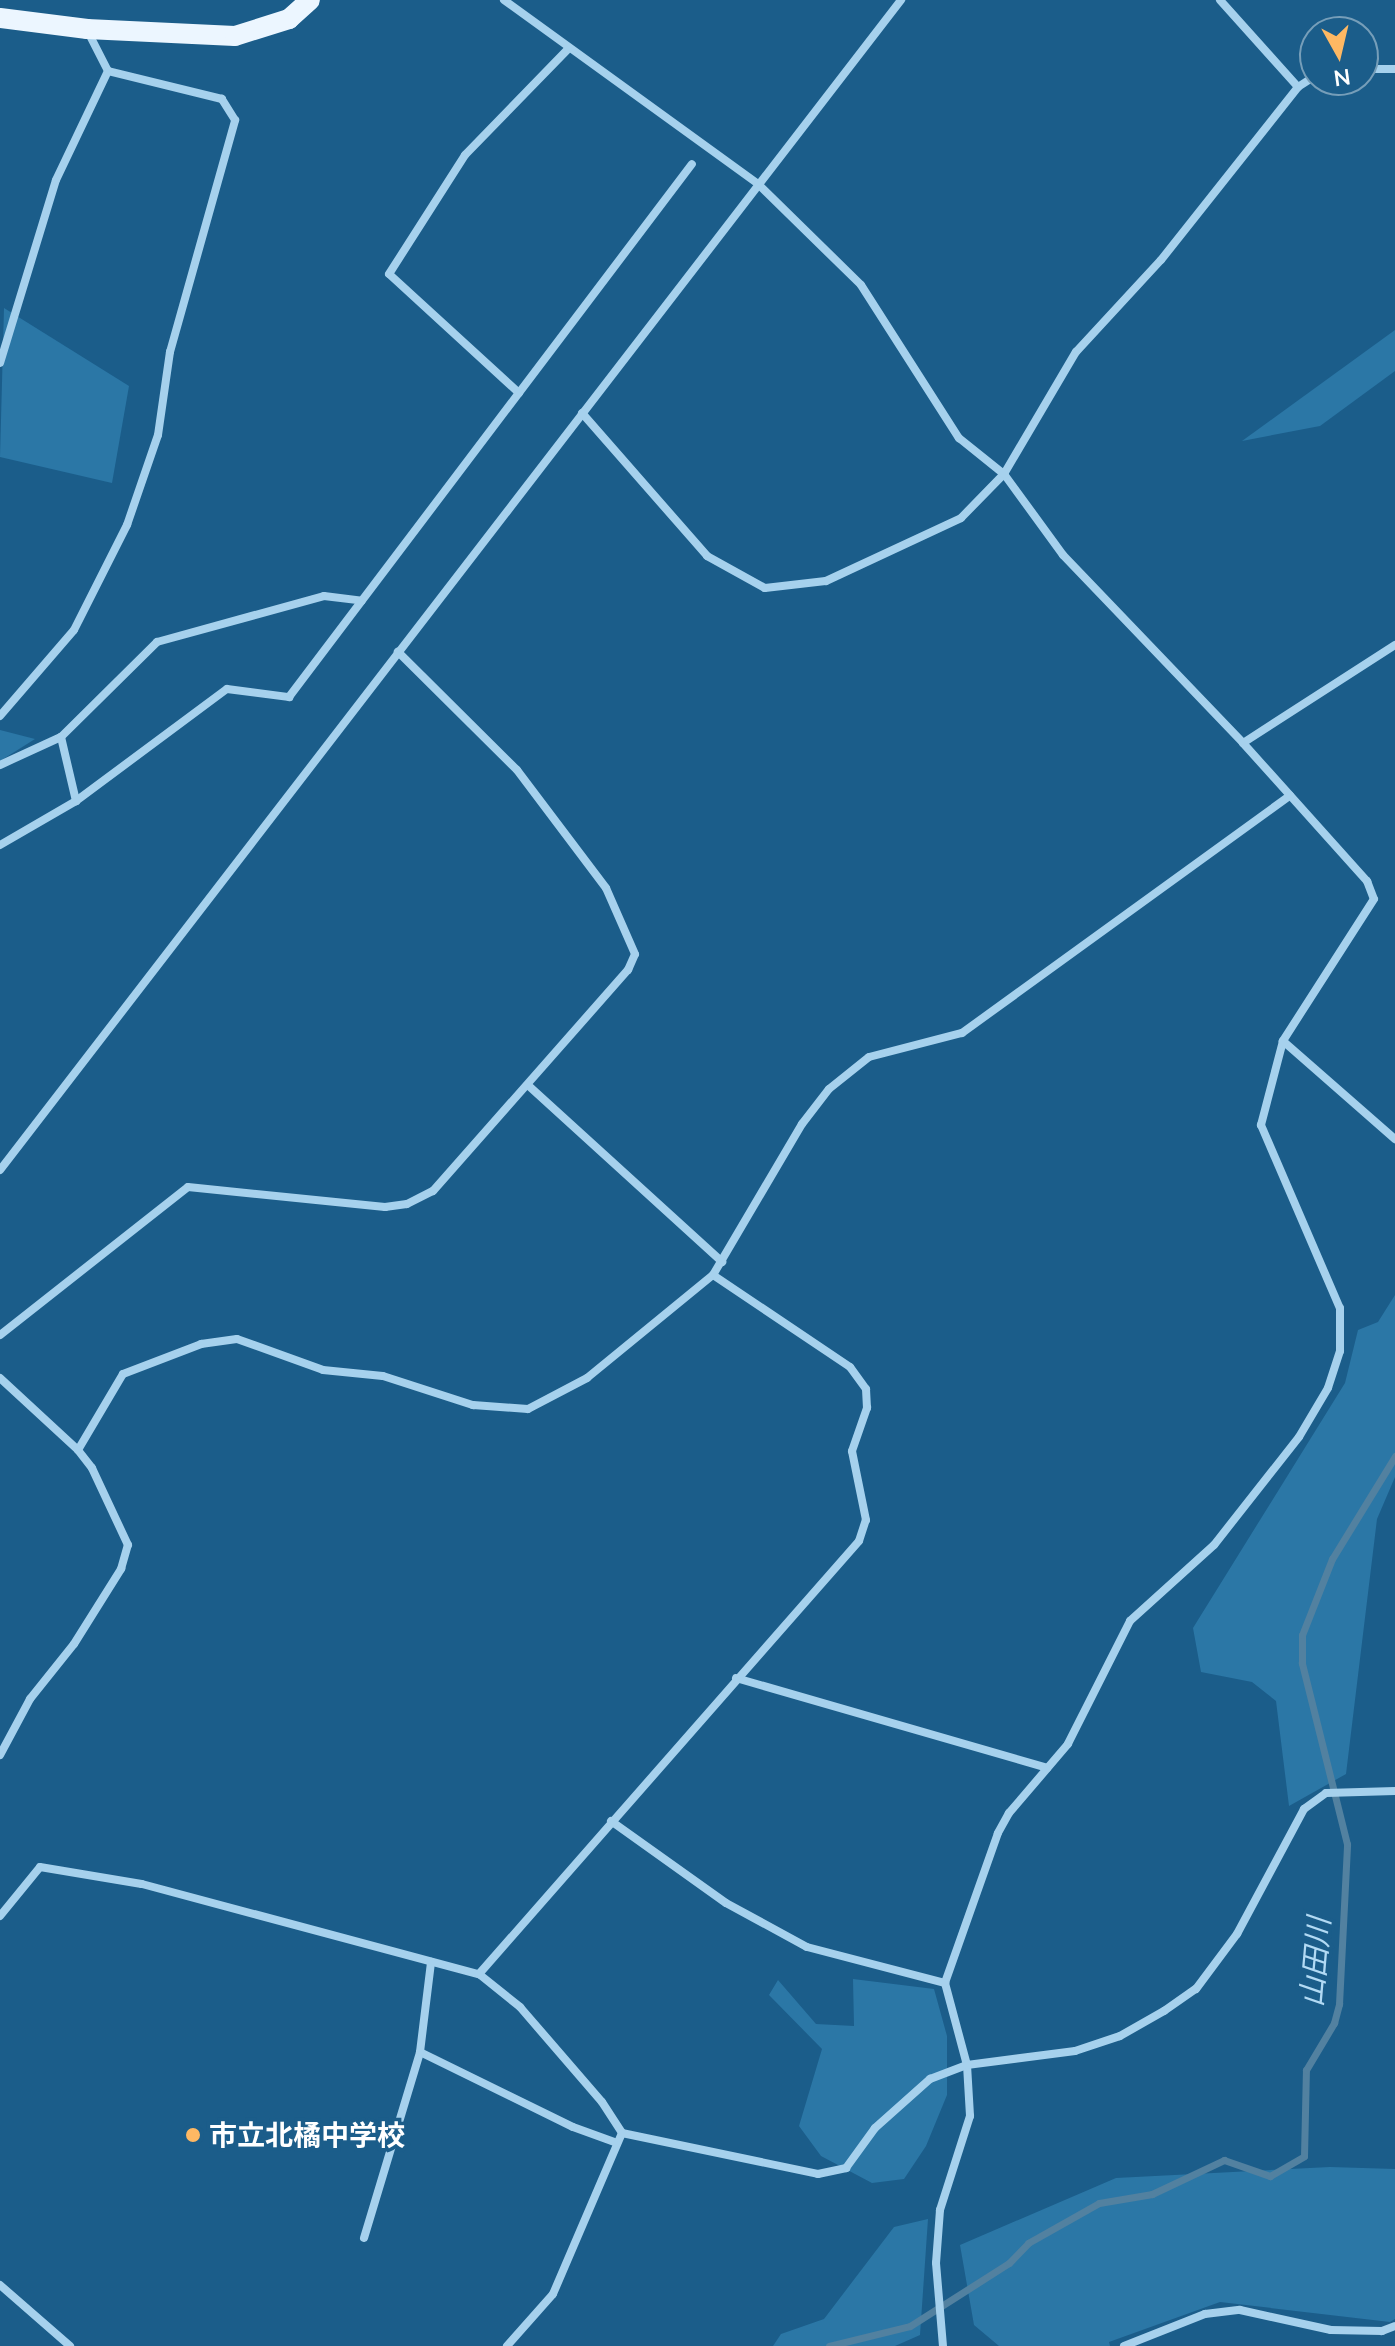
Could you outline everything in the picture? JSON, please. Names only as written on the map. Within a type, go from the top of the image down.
[{"type":"main road","points":[[0,18],[87,29],[235,36],[289,19],[310,0]]},
{"type":"street","points":[[504,0],[758,184],[861,285],[946,422],[1004,474],[1097,594],[1243,743],[1367,881],[1374,899],[1283,1041],[1261,1125],[1340,1308],[1343,1328],[1334,1368],[1299,1437],[1214,1545],[1130,1621],[1073,1734],[998,1833],[945,1983],[967,2065],[970,2116],[940,2210],[936,2263],[943,2346]]},
{"type":"street","points":[[0,1170],[901,0]]},
{"type":"street","points":[[582,413],[707,556],[765,588],[826,581],[961,518],[1004,474],[1076,352],[1161,260],[1298,87],[1220,0]]},
{"type":"street","points":[[0,716],[74,630],[127,525],[158,435],[170,352],[235,120],[222,99],[108,71],[87,29]]},
{"type":"street","points":[[519,393],[389,274],[465,155],[568,49]]},
{"type":"street","points":[[0,363],[56,180],[108,71]]},
{"type":"street","points":[[0,845],[76,801],[227,689],[289,697],[692,164]]},
{"type":"street","points":[[0,765],[61,737],[157,642],[324,596],[362,601]]},
{"type":"street","points":[[1243,743],[1395,645]]},
{"type":"street","points":[[0,1335],[188,1187],[385,1207],[407,1204],[433,1191],[530,1087],[628,970],[635,954],[606,888],[517,770],[398,652]]},
{"type":"street","points":[[61,737],[76,801]]},
{"type":"street","points":[[78,1450],[123,1374],[201,1344],[237,1339],[323,1370],[383,1376],[473,1405],[528,1409],[587,1378],[713,1275],[802,1124],[845,1076],[869,1057],[962,1033],[1290,796]]},
{"type":"street","points":[[1283,1041],[1395,1139]]},
{"type":"street","points":[[530,1087],[722,1262]]},
{"type":"street","points":[[479,1974],[859,1541],[866,1520],[865,1496],[853,1471],[852,1451],[867,1408],[866,1389],[850,1367],[713,1275]]},
{"type":"street","points":[[0,1378],[78,1450],[92,1468],[128,1545],[121,1569],[74,1644],[30,1699],[0,1755]]},
{"type":"street","points":[[736,1678],[1047,1768]]},
{"type":"street","points":[[0,1916],[40,1867],[142,1884],[372,1942],[479,1974],[520,2007],[622,2133],[818,2174],[846,2168],[875,2128],[930,2079],[967,2065],[1075,2051],[1120,2036],[1164,2011],[1196,1989],[1237,1934],[1304,1809],[1326,1793],[1395,1791]]},
{"type":"street","points":[[611,1821],[691,1881],[807,1947],[945,1983]]},
{"type":"street","points":[[364,2238],[420,2052],[431,1962]]},
{"type":"street","points":[[420,2052],[573,2127],[617,2143]]},
{"type":"street","points":[[507,2346],[553,2294],[622,2133]]},
{"type":"street","points":[[0,2285],[70,2346]]},
{"type":"street","points":[[1124,2346],[1205,2314],[1240,2310],[1331,2330],[1382,2331],[1395,2326]]},
{"type":"shaded area","points":[[4,308],[129,386],[112,483],[0,457]]},
{"type":"shaded area","points":[[1395,330],[1395,371],[1320,426],[1242,441]]},
{"type":"shaded area","points":[[0,730],[35,739],[0,761]]},
{"type":"shaded area","points":[[1395,1295],[1395,1477],[1377,1519],[1346,1774],[1289,1806],[1276,1701],[1252,1682],[1201,1672],[1193,1628],[1345,1383],[1358,1330],[1378,1322]]},
{"type":"shaded area","points":[[853,1979],[934,1989],[947,2036],[947,2095],[926,2146],[904,2179],[872,2183],[821,2156],[799,2126],[822,2049],[769,1995],[778,1980],[816,2024],[854,2026]]},
{"type":"shaded area","points":[[1330,2167],[1395,2169],[1395,2319],[1390,2322],[1220,2302],[1109,2342],[1110,2346],[999,2346],[974,2325],[960,2245],[1116,2178]]},
{"type":"shaded area","points":[[928,2219],[920,2335],[895,2346],[773,2346],[781,2334],[824,2319],[894,2227]]},
{"type":"waterway","name":"山田川","points":[[829,2346],[910,2326],[1009,2263],[1028,2243],[1099,2203],[1152,2194],[1224,2160],[1270,2176],[1304,2156],[1306,2070],[1334,2023],[1339,2004],[1347,1844],[1302,1663],[1302,1635],[1332,1559],[1395,1456]]},
{"type":"place","name":"市立北橘中学校","points":[[193,2135]]}]
